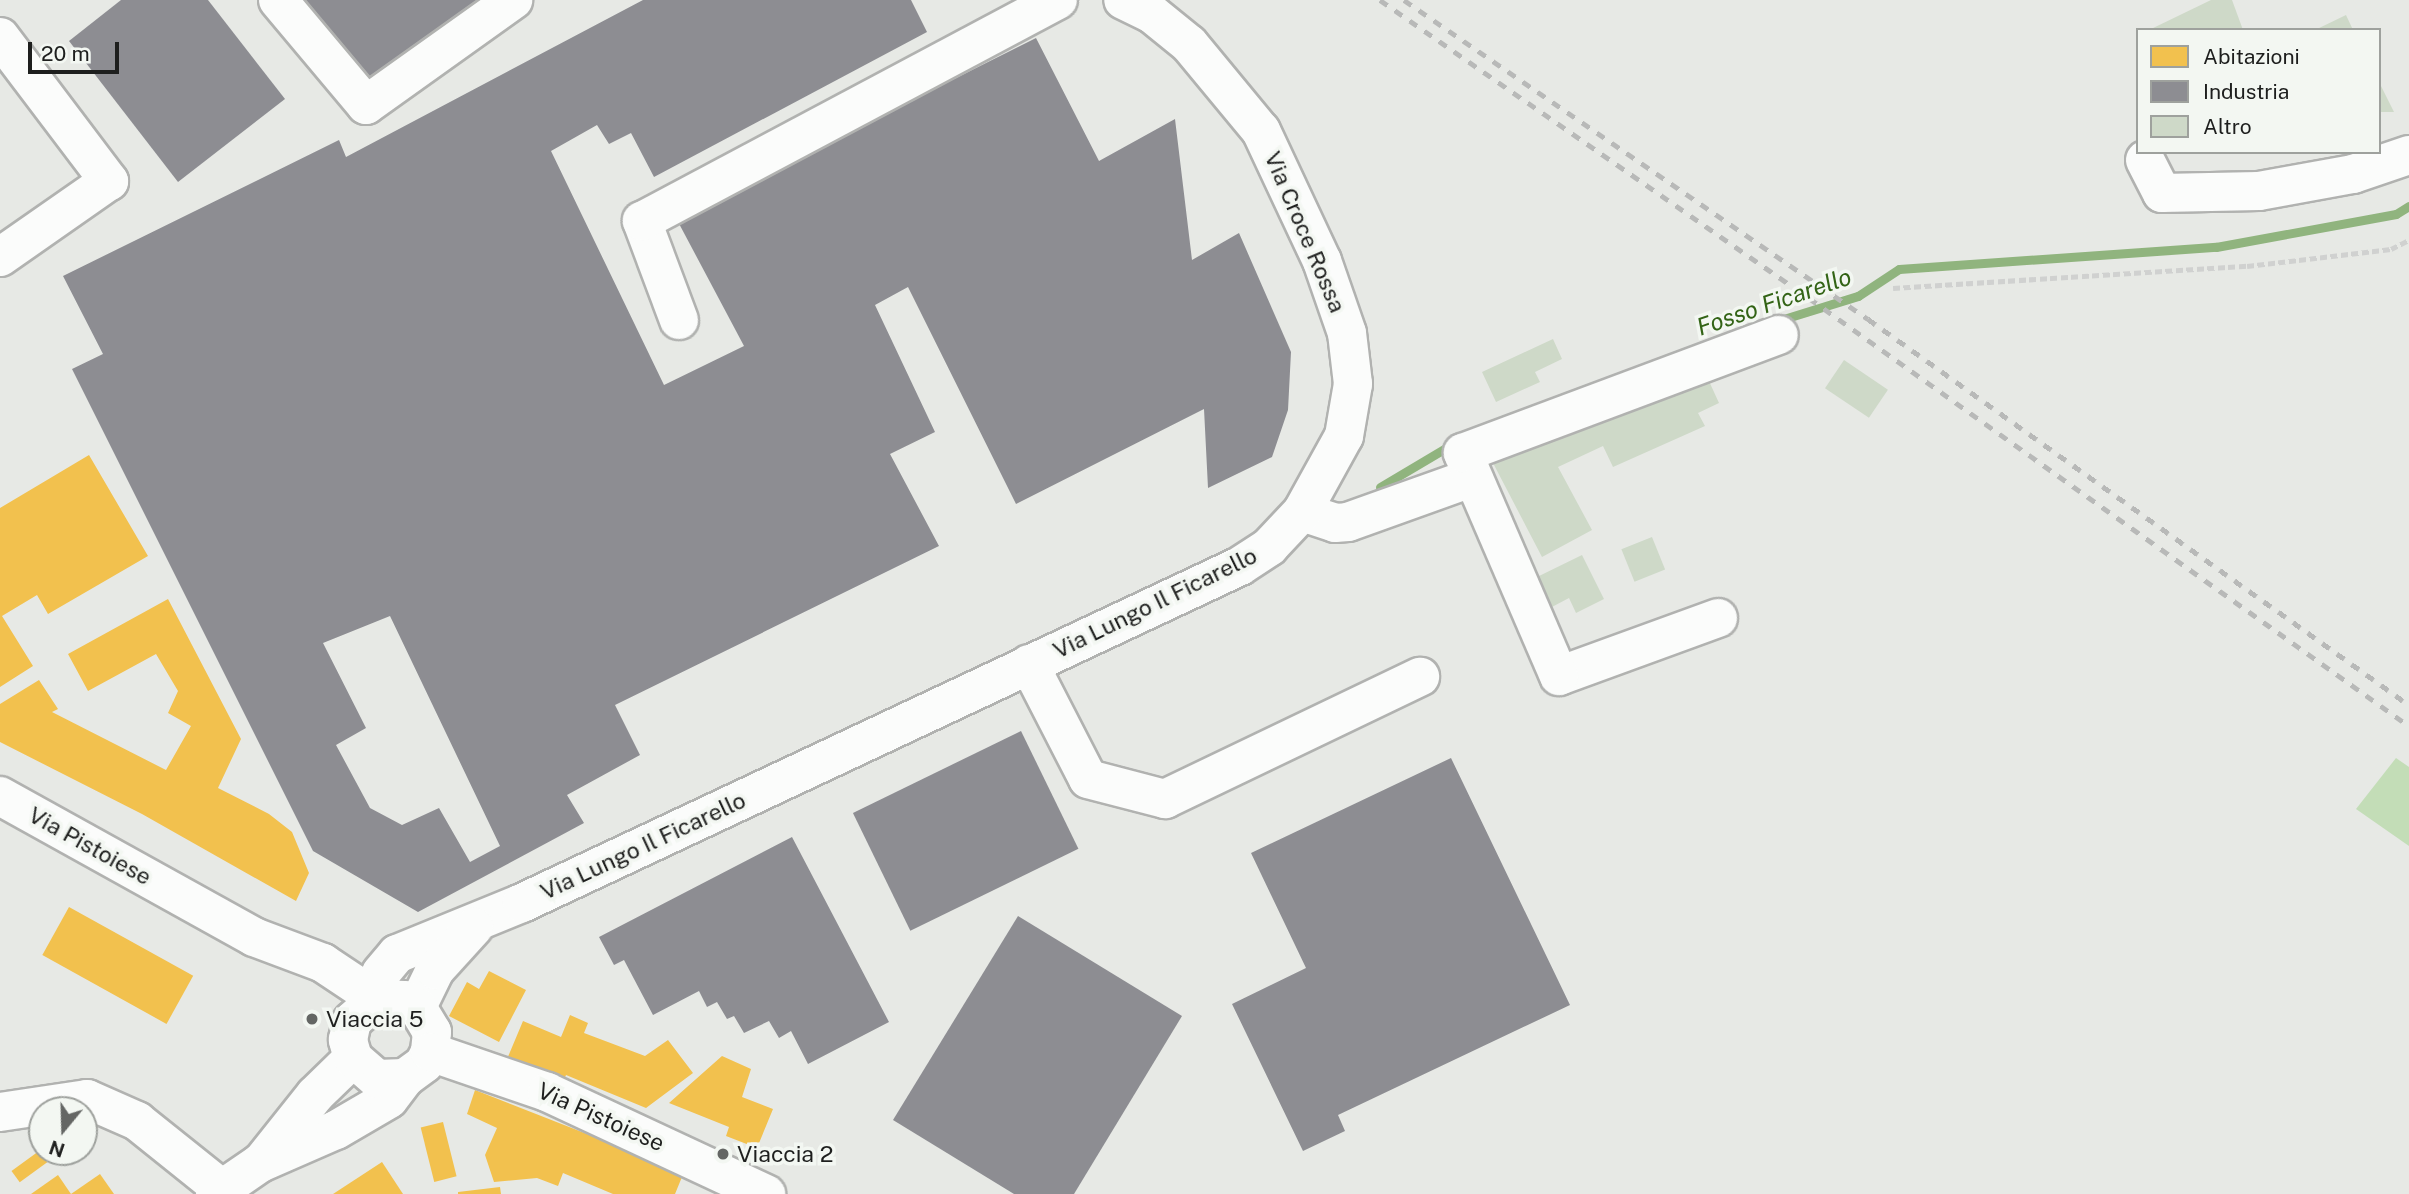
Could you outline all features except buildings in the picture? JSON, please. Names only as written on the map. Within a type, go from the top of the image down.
[{"type":"street","points":[[278,0],[366,105],[513,0]]},
{"type":"street","points":[[679,320],[642,221],[1058,0]]},
{"type":"street","name":"Via Croce Rossa","points":[[1124,0],[1152,14],[1189,44],[1261,131],[1322,261],[1347,333],[1353,383],[1345,436],[1301,512]]},
{"type":"street","points":[[0,37],[109,181],[0,257]]},
{"type":"street","points":[[2146,160],[2162,193],[2259,191],[2353,174],[2409,155]]},
{"type":"street","points":[[1718,618],[1559,676],[1471,478],[1463,453],[1779,335]]},
{"type":"street","points":[[1301,512],[1335,523],[1348,522],[1471,478]]},
{"type":"street","name":"Via Lungo Il Ficarello","points":[[361,1026],[387,961],[1240,566],[1269,547],[1301,512]]},
{"type":"street","points":[[1028,664],[1088,779],[1165,799],[1420,677]]},
{"type":"street","name":"Via Pistoiese","points":[[0,796],[254,937],[323,963],[361,1026],[377,1079],[417,1065],[547,1092],[766,1194]]},
{"type":"street","name":"Via Lungo Il Ficarello","points":[[417,1007],[445,956],[486,916]]},
{"type":"street","name":"Via Pistoiese","points":[[361,1026],[404,1000],[417,1007]]},
{"type":"street","points":[[0,1112],[87,1099],[137,1121],[218,1191],[260,1163],[336,1130],[378,1105],[417,1065],[432,1032],[417,1007]]},
{"type":"street","points":[[260,1163],[315,1095],[361,1026]]},
{"type":"path","points":[[1894,288],[2247,266],[2391,249],[2409,240]]},
{"type":"green space","points":[[2396,758],[2409,767],[2409,846],[2356,809]]},
{"type":"waterway","name":"Fosso Ficarello","points":[[1777,321],[1858,296],[1899,269],[2216,247],[2396,214],[2409,206]]},
{"type":"waterway","name":"Fosso Ficarello","points":[[1380,487],[1454,443]]},
{"type":"railway","points":[[1380,0],[1809,298],[2409,726]]},
{"type":"railway","points":[[1404,0],[1868,319],[2409,705]]},
{"type":"place","name":"Viaccia 5","points":[[312,1019]]},
{"type":"place","name":"Viaccia 2","points":[[723,1154]]}]
